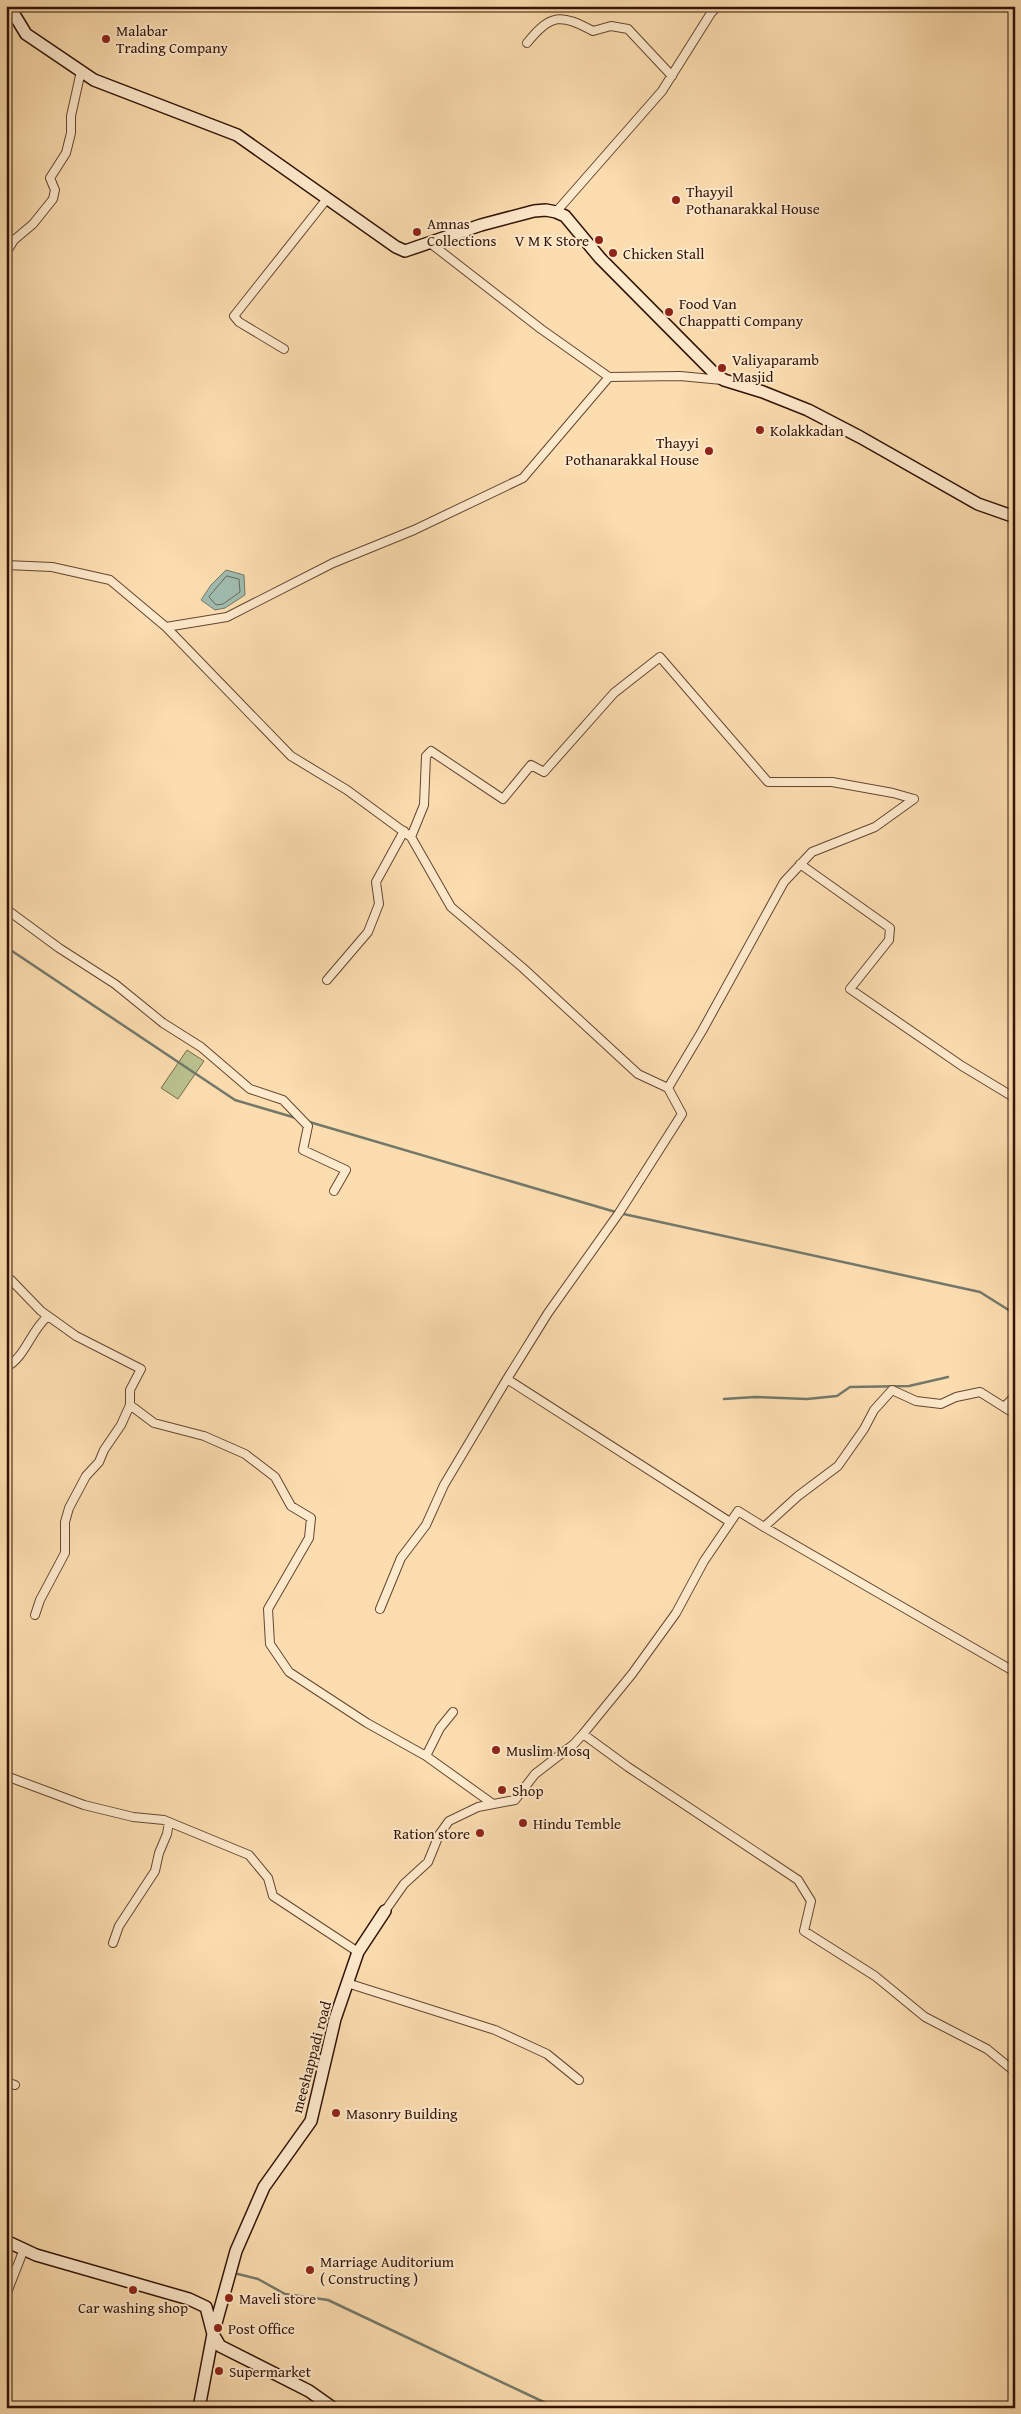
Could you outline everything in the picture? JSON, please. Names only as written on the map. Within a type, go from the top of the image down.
[{"type":"main road","points":[[9,6],[26,34],[94,80],[237,135],[326,200],[396,247],[405,251],[481,225],[534,211],[546,210],[565,216],[600,258],[714,373],[724,380],[763,392],[808,410],[860,437],[978,504],[1015,517]]},
{"type":"main road","name":"meeshappadi road","points":[[198,2408],[214,2334],[236,2251],[264,2187],[310,2121],[335,2019],[347,1983],[358,1952],[384,1911]]},
{"type":"main road","points":[[6,2241],[24,2249],[188,2299],[206,2307],[214,2334],[220,2346],[309,2391],[333,2408]]},
{"type":"street","points":[[556,212],[662,91],[711,13],[718,6]]},
{"type":"street","points":[[528,42],[538,29],[550,20],[570,18],[593,31],[611,26],[628,28],[672,76]]},
{"type":"street","points":[[6,253],[14,240],[33,224],[53,199],[55,190],[50,178],[66,153],[71,133],[70,116],[81,71]]},
{"type":"street","points":[[284,350],[239,322],[234,316],[326,200]]},
{"type":"street","points":[[430,244],[541,329],[610,377],[680,376],[724,380]]},
{"type":"street","points":[[166,626],[227,617],[333,563],[414,530],[523,478],[610,377]]},
{"type":"street","points":[[6,565],[52,568],[110,580],[166,626],[291,756],[346,790],[411,836],[451,907],[523,968],[638,1074],[668,1088],[682,1114],[619,1213],[548,1313],[507,1379],[444,1485],[426,1525],[401,1558],[380,1609]]},
{"type":"street","points":[[411,836],[424,805],[426,756],[431,751],[503,799],[530,765],[544,772],[614,693],[660,657],[768,782],[832,782],[893,793],[914,799],[876,827],[812,852],[784,882],[707,1022],[668,1088]]},
{"type":"street","points":[[327,980],[368,932],[379,904],[376,882],[404,831]]},
{"type":"street","points":[[800,864],[890,928],[888,940],[850,989],[962,1066],[1015,1098]]},
{"type":"street","points":[[6,909],[59,948],[115,984],[163,1023],[201,1047],[250,1088],[283,1100],[308,1126],[303,1150],[346,1170],[334,1191]]},
{"type":"street","points":[[6,1279],[11,1280],[48,1316],[76,1336],[141,1369],[130,1390],[130,1405],[121,1425],[104,1450],[99,1462],[86,1476],[68,1508],[65,1522],[65,1553],[40,1600],[35,1614]]},
{"type":"street","points":[[6,1367],[15,1363],[38,1325],[48,1316]]},
{"type":"street","points":[[507,1379],[730,1522]]},
{"type":"street","points":[[764,1527],[798,1496],[838,1466],[864,1429],[874,1410],[892,1390],[916,1401],[940,1404],[956,1397],[980,1392],[1015,1414]]},
{"type":"street","points":[[1004,1407],[1015,1396]]},
{"type":"street","points":[[130,1405],[154,1423],[204,1436],[245,1454],[275,1477],[291,1506],[310,1518],[309,1538],[268,1609],[270,1644],[289,1672],[367,1724],[426,1756],[493,1804]]},
{"type":"street","points":[[384,1911],[404,1884],[428,1862],[439,1836],[449,1820],[478,1807],[515,1800],[535,1774],[574,1744],[583,1734],[636,1669],[676,1612],[704,1561],[738,1511],[1015,1672]]},
{"type":"street","points":[[426,1756],[440,1728],[453,1712]]},
{"type":"street","points":[[583,1734],[628,1767],[798,1880],[811,1901],[804,1931],[875,1976],[925,2017],[988,2049],[1015,2072]]},
{"type":"street","points":[[6,1776],[84,1805],[133,1818],[169,1822],[249,1855],[268,1878],[273,1896],[358,1952]]},
{"type":"street","points":[[113,1943],[119,1926],[155,1871],[169,1822]]},
{"type":"street","points":[[347,1983],[495,2030],[547,2054],[578,2080]]},
{"type":"street","points":[[6,2082],[15,2085]]},
{"type":"street","points":[[6,2295],[24,2249]]},
{"type":"green space","points":[[187,1050],[204,1061],[178,1099],[161,1088]]},
{"type":"water","points":[[226,570],[244,575],[245,595],[225,608],[215,610],[201,600],[211,585]]},
{"type":"waterway","points":[[6,947],[235,1100],[296,1118]]},
{"type":"waterway","points":[[306,1121],[619,1213],[980,1292],[1015,1314]]},
{"type":"waterway","points":[[724,1399],[755,1397],[807,1399],[837,1396],[850,1387],[909,1386],[948,1377]]},
{"type":"waterway","points":[[238,2274],[258,2279],[285,2294],[328,2300],[548,2404],[547,2408]]},
{"type":"place","name":"Malabar Trading Company","points":[[106,39]]},
{"type":"place","name":"Thayyil Pothanarakkal House","points":[[676,200]]},
{"type":"place","name":"Amnas Collections","points":[[417,232]]},
{"type":"place","name":"V M K Store","points":[[599,240]]},
{"type":"place","name":"Chicken Stall","points":[[613,253]]},
{"type":"place","name":"Food Van Chappatti Company","points":[[669,312]]},
{"type":"place","name":"Valiyaparamb Masjid","points":[[722,368]]},
{"type":"place","name":"Kolakkadan","points":[[760,430]]},
{"type":"place","name":"Thayyi Pothanarakkal House","points":[[709,451]]},
{"type":"place","name":"Muslim Mosq","points":[[496,1750]]},
{"type":"place","name":"Shop","points":[[502,1790]]},
{"type":"place","name":"Hindu Temble","points":[[523,1823]]},
{"type":"place","name":"Ration store","points":[[480,1833]]},
{"type":"place","name":"Masonry Building","points":[[336,2113]]},
{"type":"place","name":"Marriage Auditorium ( Constructing )","points":[[310,2270]]},
{"type":"place","name":"Car washing shop","points":[[133,2290]]},
{"type":"place","name":"Maveli store","points":[[229,2298]]},
{"type":"place","name":"Post Office","points":[[218,2328]]},
{"type":"place","name":"Supermarket","points":[[219,2371]]}]
